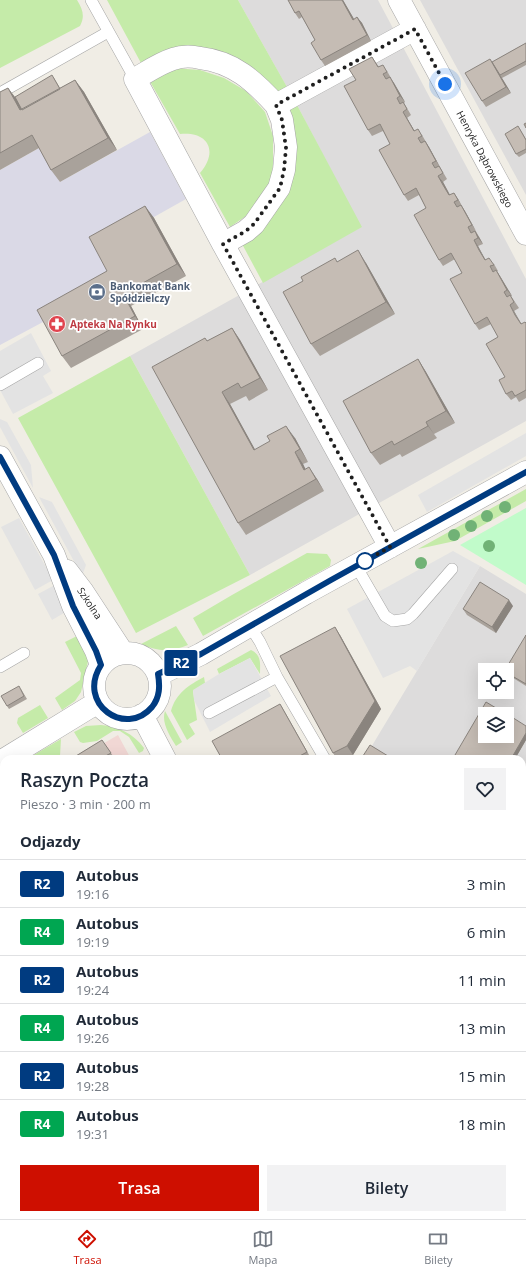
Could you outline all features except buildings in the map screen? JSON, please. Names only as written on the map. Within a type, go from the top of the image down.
[{"type":"street","name":"Henryka Dąbrowskiego","points":[[399,0],[526,234]]},
{"type":"street","points":[[276,105],[415,29]]},
{"type":"street","points":[[223,244],[246,231],[254,224],[280,188],[284,170],[286,148],[282,120],[276,105],[260,87],[244,74],[214,59],[181,57],[171,60],[135,79],[223,244],[390,547]]},
{"type":"street","name":"Szkolna","points":[[0,457],[54,555],[73,606],[96,651],[101,665]]},
{"type":"street","points":[[158,674],[201,654],[526,472]]},
{"type":"street","name":"Szkolna","points":[[54,555],[83,592],[123,653]]},
{"type":"street","points":[[123,653],[134,654],[144,658],[152,665],[158,674],[159,682],[157,698],[148,711],[142,715],[127,718],[113,716],[104,710],[95,695],[94,679],[101,665],[115,655],[123,653]]},
{"type":"street","points":[[11,755],[98,702]]},
{"type":"street","points":[[142,715],[163,755]]},
{"type":"lane","points":[[91,0],[135,79]]},
{"type":"lane","points":[[0,93],[108,32]]},
{"type":"lane","points":[[0,385],[38,363]]},
{"type":"lane","points":[[356,566],[385,616],[393,621],[407,619],[413,614],[452,569]]},
{"type":"lane","points":[[250,626],[260,642],[277,677],[323,755]]},
{"type":"lane","points":[[0,667],[24,653]]},
{"type":"lane","points":[[209,713],[277,677]]},
{"type":"shaded area","points":[[238,0],[378,0],[526,279],[526,421],[250,575],[130,356],[361,227],[297,105]]},
{"type":"shaded area","points":[[420,0],[526,0],[526,195]]},
{"type":"shaded area","points":[[150,132],[186,199],[97,249],[116,283],[0,345],[0,170],[41,147],[60,182]]},
{"type":"shaded area","points":[[31,333],[51,371],[43,376],[53,393],[13,414],[0,390],[0,351]]},
{"type":"shaded area","points":[[0,419],[7,422],[31,465],[33,488],[0,427]]},
{"type":"shaded area","points":[[526,433],[526,456],[427,512],[418,495]]},
{"type":"shaded area","points":[[39,497],[52,502],[86,565],[82,576]]},
{"type":"shaded area","points":[[19,518],[53,580],[35,590],[1,527]]},
{"type":"shaded area","points":[[453,551],[480,566],[417,671],[410,666],[383,678],[347,609]]},
{"type":"shaded area","points":[[480,566],[526,594],[526,755],[366,755]]},
{"type":"shaded area","points":[[55,585],[69,610],[52,620],[38,594]]},
{"type":"shaded area","points":[[250,658],[271,696],[210,732],[194,700],[193,690],[219,674]]},
{"type":"shaded area","points":[[118,735],[129,755],[84,755]]},
{"type":"green space","points":[[0,0],[77,0],[83,16],[80,26],[0,68]]},
{"type":"green space","points":[[107,0],[238,0],[287,87],[274,95],[245,66],[141,63]]},
{"type":"green space","points":[[173,68],[200,70],[224,78],[246,91],[265,112],[273,136],[271,184],[246,216],[230,227],[200,173],[206,165],[209,157],[208,144],[204,139],[198,136],[180,134],[148,78]]},
{"type":"green space","points":[[297,105],[362,227],[263,283],[241,242],[269,219],[285,111]]},
{"type":"green space","points":[[130,356],[250,575],[136,633],[18,418]]},
{"type":"green space","points":[[526,489],[526,501],[455,541],[418,549]]},
{"type":"green space","points":[[526,508],[526,585],[460,545]]},
{"type":"green space","points":[[307,553],[327,554],[331,560],[330,566],[203,636],[193,618]]},
{"type":"green space","points":[[176,626],[188,645],[176,649],[159,650],[141,644]]},
{"type":"green space","points":[[81,634],[89,657],[81,692],[75,701],[62,710],[55,698],[80,680],[81,673],[65,642]]},
{"type":"green space","points":[[251,650],[259,657],[260,674],[250,658],[219,674],[217,669]]},
{"type":"green space","points":[[204,677],[205,683],[193,691],[197,720],[189,724],[195,734],[187,740],[171,711],[180,694],[193,683]]},
{"type":"green space","points":[[40,705],[48,718],[23,733],[17,723],[18,718]]},
{"type":"green space","points":[[165,711],[182,742],[176,746],[165,725]]},
{"type":"green space","points":[[101,725],[119,729],[130,735],[140,743],[144,748],[143,751],[139,753],[129,737],[120,731],[113,731],[97,741],[83,743],[80,742],[74,732],[86,726]]},
{"type":"green space","points":[[61,739],[60,755],[34,755]]},
{"type":"bus line","name":"R2","points":[[0,457],[54,555],[73,606],[96,651],[101,665],[94,679],[95,695],[98,702],[104,710],[113,716],[122,718],[132,718],[142,715],[154,704],[159,690],[158,674],[201,654],[526,472]]},
{"type":"place","name":"Bankomat Bank Spółdzielczy","points":[[97,292]]},
{"type":"place","name":"Apteka Na Rynku","points":[[57,324]]},
{"type":"route","points":[[365,561],[390,547],[223,244],[246,231],[254,224],[280,188],[284,170],[286,148],[282,120],[276,105],[415,29],[445,84]]}]
